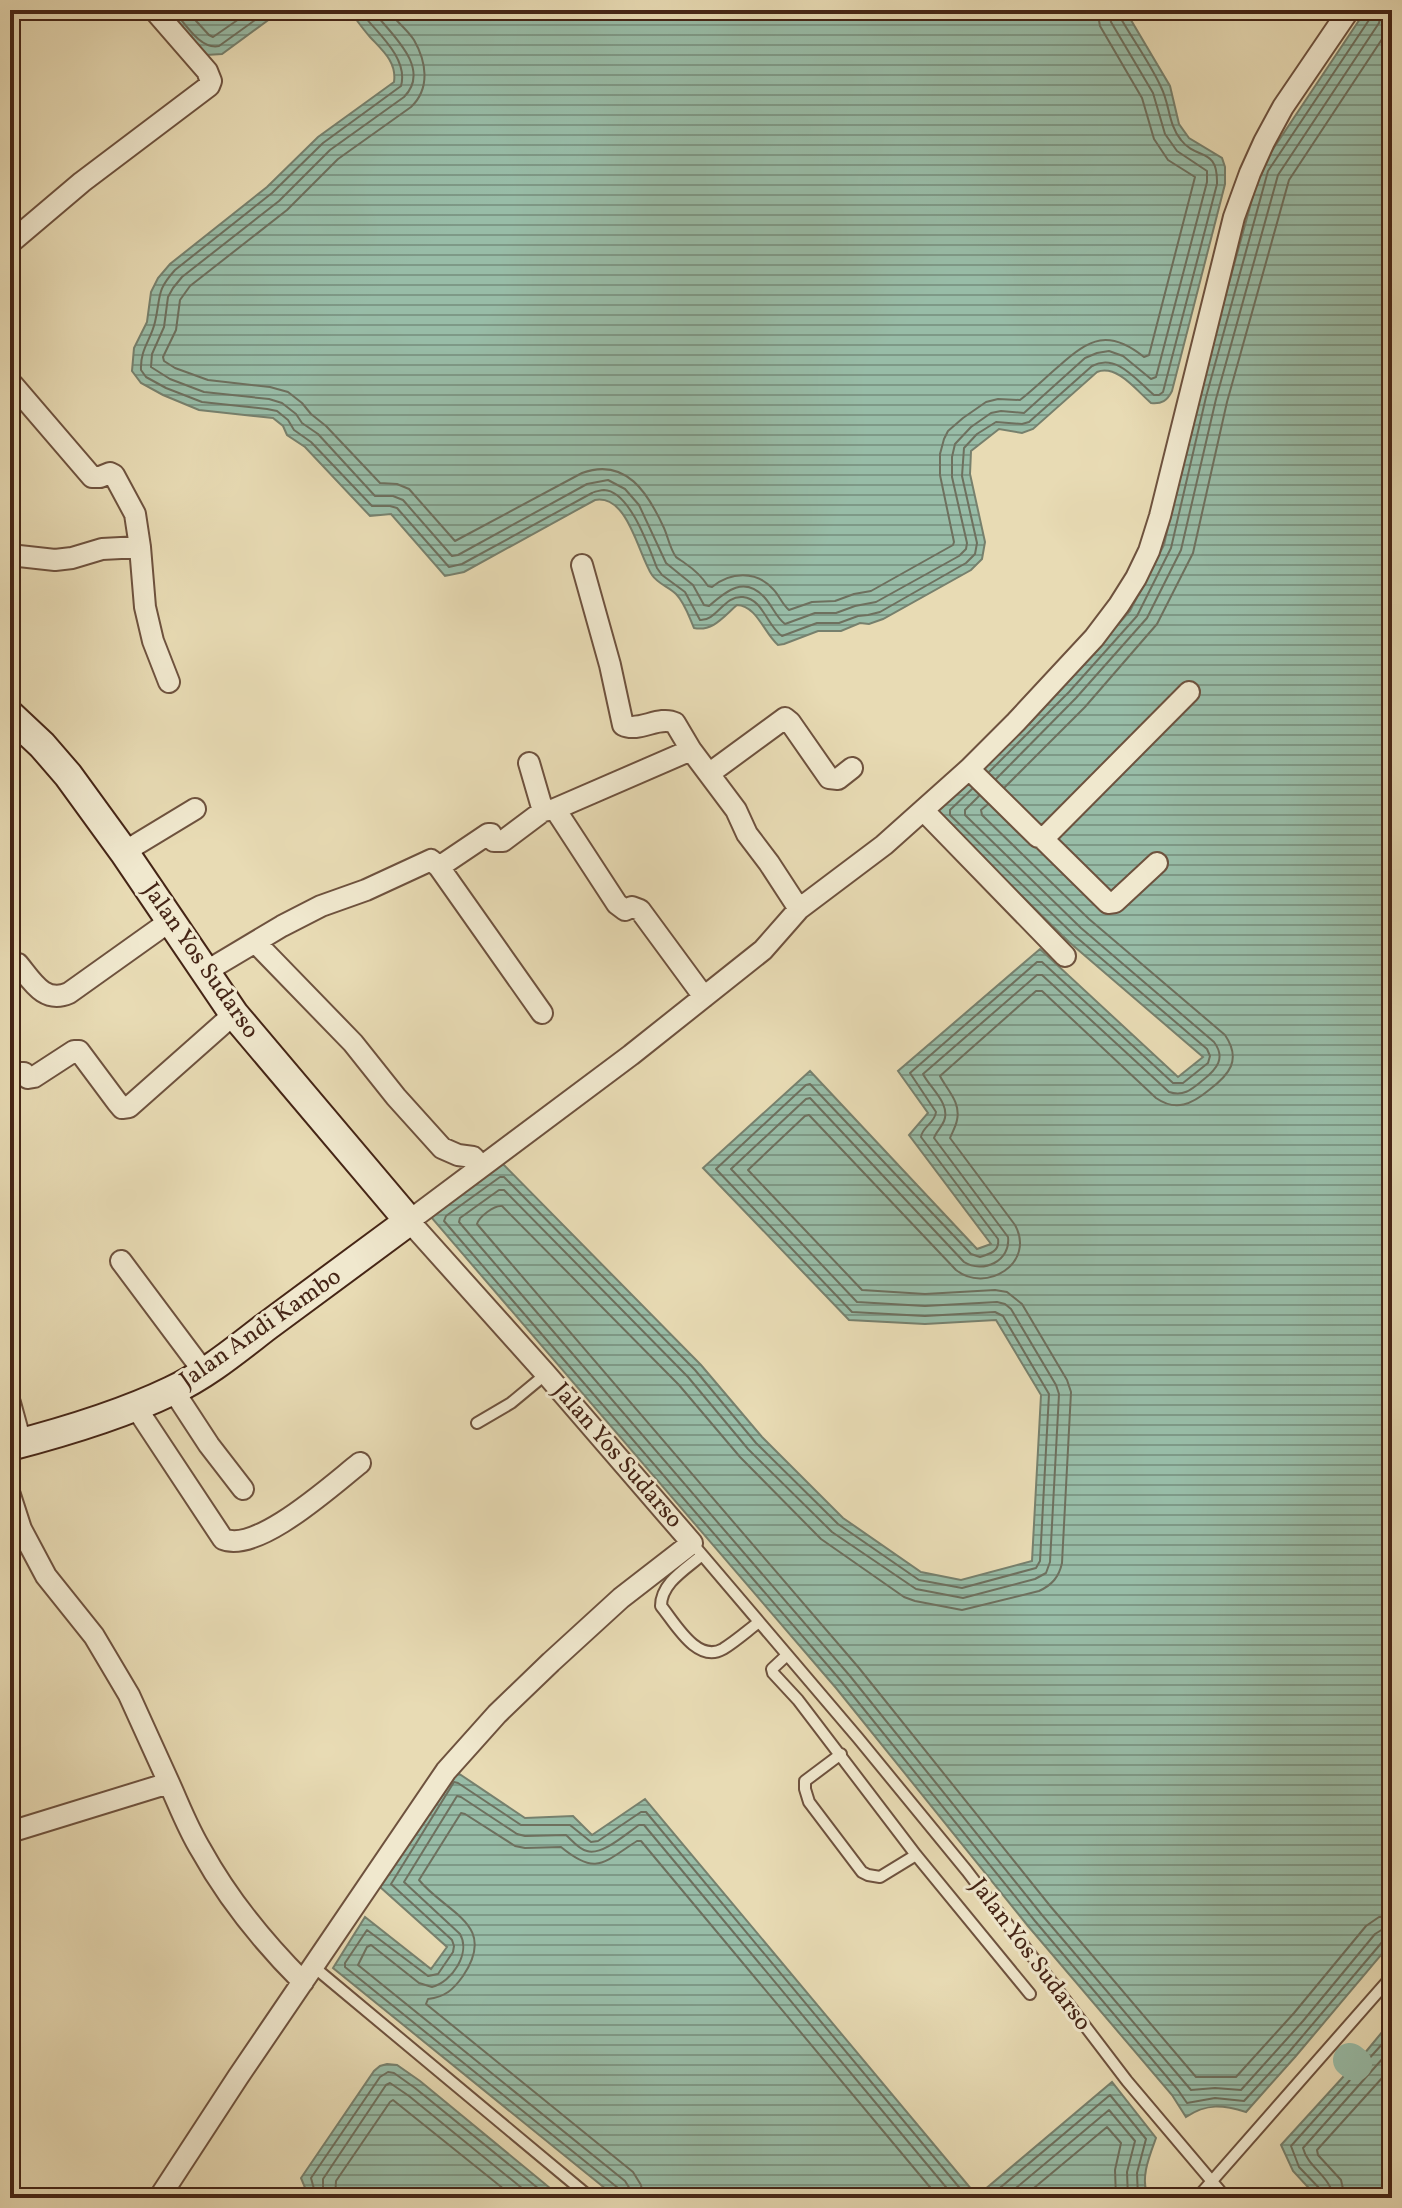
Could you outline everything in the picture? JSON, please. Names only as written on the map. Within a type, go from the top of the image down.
[{"type":"street","points":[[10,13],[16,10]]},
{"type":"street","points":[[10,243],[82,182],[209,86],[211,81],[207,71],[154,10]]},
{"type":"street","points":[[409,1221],[631,1055],[763,950],[799,909],[884,845],[969,769],[1094,638],[1119,605],[1149,551],[1234,217],[1250,173],[1283,107],[1349,10]]},
{"type":"street","points":[[10,385],[92,477],[114,475],[135,514],[145,607],[153,641],[169,682]]},
{"type":"street","points":[[10,555],[55,560],[102,549],[140,547]]},
{"type":"street","points":[[582,565],[623,725],[629,728],[671,720],[675,723],[736,810],[747,834],[799,909]]},
{"type":"street","points":[[1042,838],[1048,836],[1189,692]]},
{"type":"street","name":"Jalan Yos Sudarso","points":[[10,715],[68,775],[234,1014],[409,1221],[697,1549]]},
{"type":"street","points":[[710,773],[785,718],[829,778],[838,779],[852,768]]},
{"type":"street","points":[[439,867],[488,834],[494,841],[503,841],[549,810],[691,750]]},
{"type":"street","points":[[529,763],[549,810],[617,904],[625,910],[637,907],[640,910],[704,997]]},
{"type":"street","points":[[969,769],[1108,903],[1115,902],[1157,863]]},
{"type":"street","points":[[124,852],[195,809]]},
{"type":"street","points":[[924,811],[1065,956]]},
{"type":"street","points":[[205,972],[321,906],[366,890],[431,860],[542,1013]]},
{"type":"street","points":[[18,964],[41,992],[51,997],[61,996],[170,921]]},
{"type":"street","points":[[256,943],[353,1043],[442,1148],[473,1157],[481,1166]]},
{"type":"street","points":[[10,1082],[20,1073],[28,1078],[34,1077],[74,1051],[79,1051],[122,1108],[129,1107],[234,1014]]},
{"type":"street","name":"Jalan Andi Kambo","points":[[16,1445],[135,1406],[173,1390],[204,1372],[409,1221]]},
{"type":"street","points":[[121,1261],[204,1372]]},
{"type":"street","points":[[173,1390],[243,1489]]},
{"type":"street","points":[[10,1403],[16,1445]]},
{"type":"street","points":[[135,1406],[223,1539],[229,1542],[247,1540],[274,1528],[360,1463]]},
{"type":"street","points":[[10,1495],[21,1529],[46,1576],[94,1636],[129,1695],[200,1849],[274,1953],[308,1974]]},
{"type":"street","points":[[159,2198],[446,1771],[497,1714],[621,1598],[697,1549]]},
{"type":"street","points":[[10,1832],[169,1783]]},
{"type":"lane","points":[[477,1423],[511,1403],[546,1374]]},
{"type":"lane","points":[[697,1549],[663,1591],[661,1601],[661,1606],[693,1645],[701,1651],[720,1651],[759,1622]]},
{"type":"lane","name":"Jalan Yos Sudarso","points":[[697,1549],[967,1871],[1127,2081],[1226,2198]]},
{"type":"lane","points":[[787,1655],[772,1669],[773,1673],[798,1700],[916,1855],[1030,1994]]},
{"type":"lane","points":[[841,1754],[805,1781],[809,1802],[862,1872],[868,1875],[880,1877],[916,1855]]},
{"type":"lane","points":[[308,1974],[591,2198]]},
{"type":"lane","points":[[1197,2198],[1392,1976]]},
{"type":"water","points":[[162,10],[282,10],[222,54],[206,55]]},
{"type":"water","points":[[349,10],[1125,10],[1170,86],[1179,124],[1189,138],[1222,158],[1225,167],[1225,184],[1172,391],[1164,401],[1151,403],[1119,375],[1097,372],[1033,429],[1022,433],[999,429],[971,451],[970,474],[985,542],[982,559],[971,570],[869,624],[860,623],[841,631],[818,631],[778,645],[750,610],[737,605],[713,625],[694,628],[679,598],[652,575],[624,516],[616,506],[606,501],[595,500],[464,572],[445,576],[391,514],[370,516],[273,418],[199,410],[141,383],[132,371],[134,348],[147,322],[151,292],[170,264],[267,187],[318,137],[394,82],[388,57]]},
{"type":"water","points":[[1366,10],[1392,10],[1392,1942],[1246,2112],[1215,2107],[1201,2109],[1186,2117],[1172,2095],[1028,1926],[836,1688],[431,1217],[503,1164],[701,1365],[762,1437],[843,1518],[921,1572],[961,1580],[1032,1561],[1041,1395],[996,1320],[925,1324],[849,1320],[703,1168],[810,1071],[977,1249],[991,1244],[909,1135],[928,1113],[898,1071],[1040,949],[1178,1077],[1203,1057],[1069,942],[936,812],[1063,686],[1130,611],[1164,545],[1198,395],[1261,167]]},
{"type":"water","points":[[452,1769],[525,1818],[573,1816],[592,1835],[645,1799],[977,2196],[1112,2082],[1156,2138],[1145,2175],[1148,2198],[617,2198],[333,1968],[365,1917],[431,1969],[447,1947],[379,1886]]},
{"type":"water","points":[[1392,2020],[1392,2198],[1318,2198],[1293,2171],[1281,2145]]},
{"type":"water","points":[[387,2064],[397,2065],[420,2081],[562,2198],[304,2198],[306,2190],[301,2178],[374,2071]]},
{"type":"waterway","points":[[1350,2060],[1355,2064]]}]
